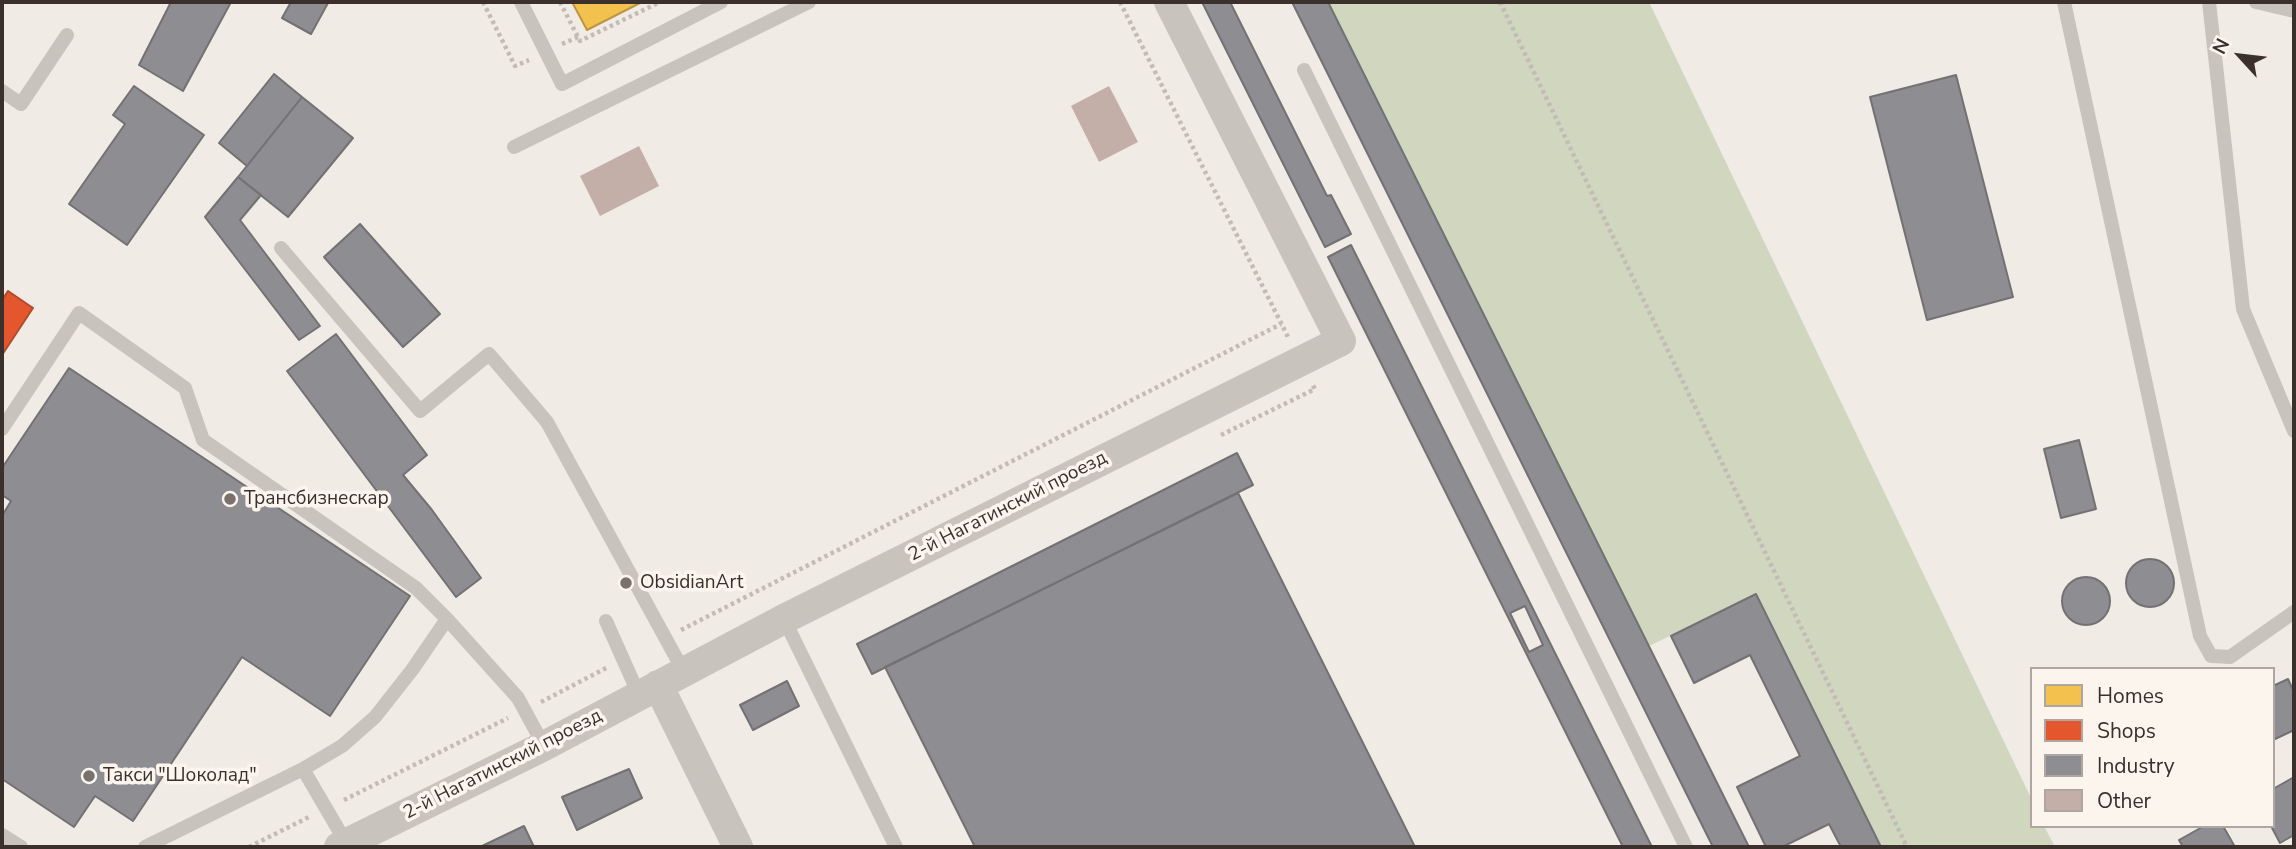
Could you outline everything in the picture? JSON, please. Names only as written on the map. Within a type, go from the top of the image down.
[{"type":"street","name":"2-й Нагатинский проезд","points":[[344,846],[544,746],[784,619],[1340,341],[1169,2]]},
{"type":"street","points":[[660,684],[738,847]]},
{"type":"lane","points":[[521,2],[562,84],[721,2]]},
{"type":"lane","points":[[514,147],[809,2]]},
{"type":"lane","points":[[2064,2],[2200,636],[2211,656],[2231,657],[2294,612]]},
{"type":"lane","points":[[2209,2],[2243,309],[2294,431]]},
{"type":"lane","points":[[2256,2],[2294,11]]},
{"type":"lane","points":[[2,91],[21,104],[67,34]]},
{"type":"lane","points":[[1304,70],[1686,847]]},
{"type":"lane","points":[[281,248],[420,411],[489,354],[547,422],[664,639],[660,684],[623,659],[606,621]]},
{"type":"lane","points":[[2,429],[79,313],[185,388],[203,440],[415,588],[447,619],[518,698],[544,746]]},
{"type":"lane","points":[[145,847],[303,769],[342,746],[375,717],[447,619]]},
{"type":"lane","points":[[784,619],[896,847]]},
{"type":"lane","points":[[303,769],[344,846]]},
{"type":"lane","points":[[2,835],[21,847]]},
{"type":"path","points":[[560,2],[580,41],[660,2]]},
{"type":"path","points":[[1120,2],[1315,389],[1215,438]]},
{"type":"path","points":[[1500,2],[1908,847]]},
{"type":"path","points":[[664,639],[1281,324]]},
{"type":"path","points":[[249,847],[623,659]]},
{"type":"green space","points":[[1328,2],[1649,2],[2030,796],[2030,828],[2045,828],[2055,847],[1881,847],[1756,594],[1649,646]]},
{"type":"building: Homes","points":[[572,2],[642,2],[587,30]]},
{"type":"building: Shops","points":[[8,291],[33,308],[2,355],[2,300]]},
{"type":"building: Industry","points":[[171,2],[231,2],[183,91],[139,65]]},
{"type":"building: Industry","points":[[291,2],[328,3],[311,34],[282,18]]},
{"type":"building: Industry","points":[[1202,2],[1230,2],[1327,196],[1331,195],[1351,234],[1325,247]]},
{"type":"building: Industry","points":[[1292,2],[1328,2],[1749,847],[1713,847]]},
{"type":"building: Industry","points":[[274,74],[302,97],[247,166],[219,143]]},
{"type":"building: Industry","points":[[1956,75],[2013,297],[1927,320],[1870,97]]},
{"type":"building: Industry","points":[[134,86],[204,135],[127,245],[69,204],[125,124],[113,115]]},
{"type":"building: Industry","points":[[302,97],[353,138],[288,217],[238,177]]},
{"type":"building: Industry","points":[[238,177],[261,195],[240,220],[320,326],[299,340],[205,217]]},
{"type":"building: Industry","points":[[360,224],[440,314],[403,347],[324,257]]},
{"type":"building: Industry","points":[[1351,245],[1652,847],[1623,847],[1328,257]]},
{"type":"building: Industry","points":[[336,334],[427,455],[403,475],[481,578],[456,597],[287,371]]},
{"type":"building: Industry","points":[[69,368],[410,596],[330,716],[242,657],[133,821],[95,796],[74,827],[2,779],[2,516],[11,501],[2,495],[2,468]]},
{"type":"building: Industry","points":[[2079,440],[2096,509],[2061,518],[2044,449]]},
{"type":"building: Industry","points":[[1237,453],[1253,485],[872,674],[857,644]]},
{"type":"building: Industry","points":[[1238,493],[1415,847],[975,847],[885,667]]},
{"type":"building: Industry","points":[[2150,559],[2167,566],[2174,583],[2167,600],[2150,607],[2133,600],[2126,583],[2133,566]]},
{"type":"building: Industry","points":[[2086,577],[2103,584],[2110,601],[2103,618],[2086,625],[2069,618],[2062,601],[2069,584]]},
{"type":"building: Industry","points":[[1756,594],[1881,847],[1841,847],[1829,824],[1782,847],[1766,847],[1737,787],[1800,756],[1750,655],[1694,683],[1671,636]]},
{"type":"building: Industry","points":[[1525,606],[1543,645],[1529,652],[1510,613]]},
{"type":"building: Industry","points":[[2288,679],[2294,692],[2294,730],[2275,739],[2275,685]]},
{"type":"building: Industry","points":[[787,681],[799,706],[753,730],[740,705]]},
{"type":"building: Industry","points":[[629,769],[642,798],[577,830],[562,797]]},
{"type":"building: Industry","points":[[2294,777],[2294,835],[2280,843],[2272,828],[2275,828],[2275,788]]},
{"type":"building: Industry","points":[[524,826],[534,847],[480,847]]},
{"type":"building: Industry","points":[[2200,828],[2224,828],[2235,847],[2183,847],[2179,840]]},
{"type":"building: Other","points":[[1109,86],[1138,142],[1099,162],[1071,106]]},
{"type":"building: Other","points":[[639,146],[659,186],[600,216],[580,176]]},
{"type":"place","name":"Трансбизнескар","points":[[230,499]]},
{"type":"place","name":"ObsidianArt","points":[[626,583]]},
{"type":"place","name":"Такси \"Шоколад\"","points":[[89,776]]}]
